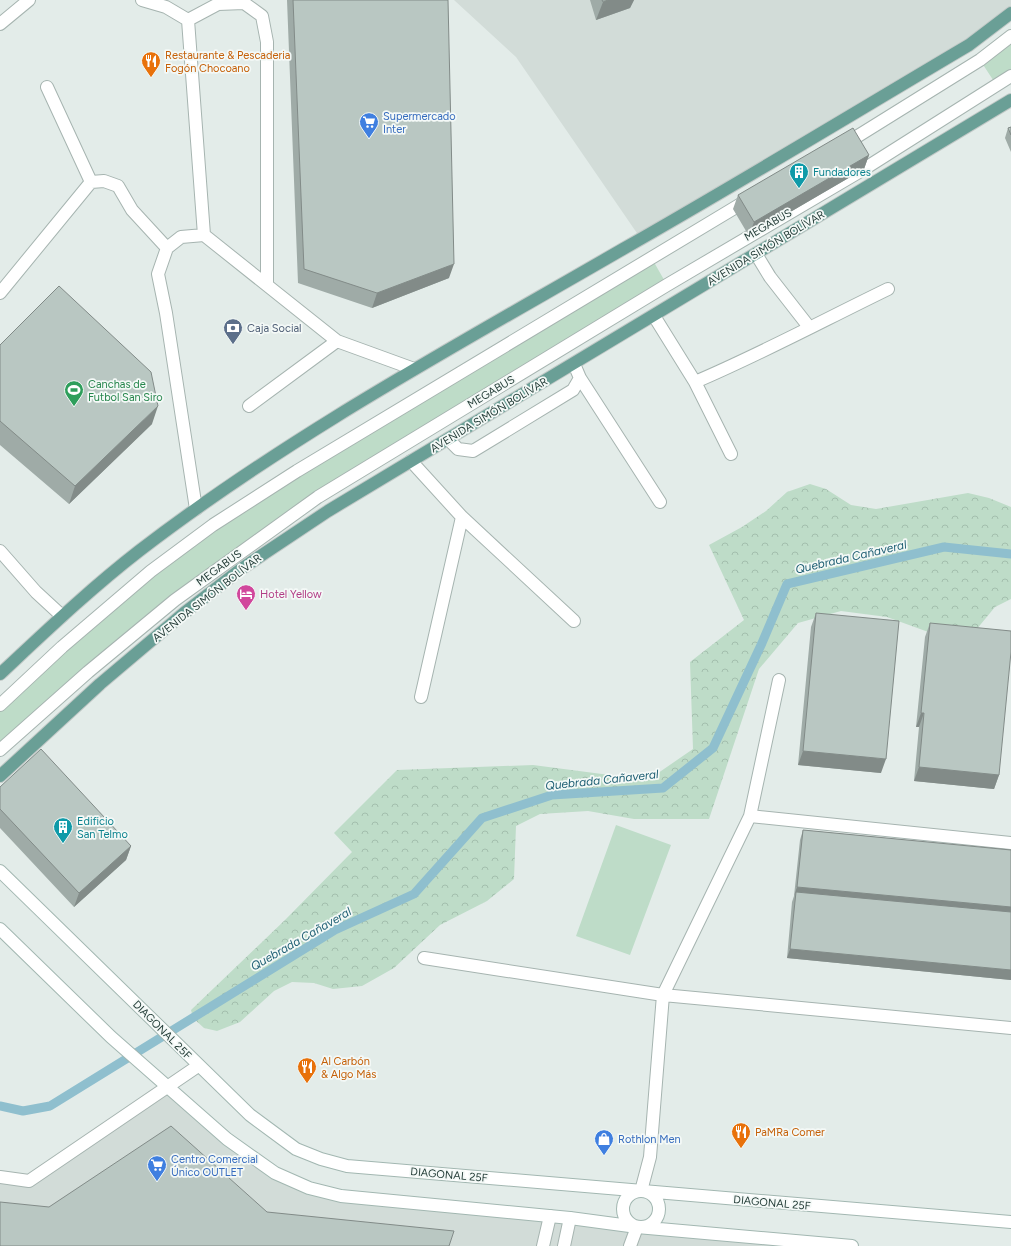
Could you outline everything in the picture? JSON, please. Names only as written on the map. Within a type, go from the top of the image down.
[{"type":"main road","points":[[0,674],[62,616],[138,552],[196,509],[276,456],[414,369],[641,239],[969,45],[1011,13]]},
{"type":"main road","name":"AVENIDA SIMÓN BOLÍVAR","points":[[0,776],[100,684],[184,613],[241,569],[328,511],[1011,100]]},
{"type":"street","points":[[0,24],[29,0]]},
{"type":"street","points":[[142,0],[166,8],[188,20]]},
{"type":"street","points":[[188,20],[218,4],[244,3],[262,16],[266,42],[267,285]]},
{"type":"street","points":[[188,20],[204,235]]},
{"type":"street","points":[[835,149],[980,60],[1011,36]]},
{"type":"street","name":"MEGABUS","points":[[0,750],[88,672],[169,605],[318,497],[667,285],[864,169],[1011,76]]},
{"type":"street","points":[[47,87],[91,182]]},
{"type":"street","points":[[0,293],[91,182],[104,180],[118,186],[132,210],[167,248]]},
{"type":"street","points":[[0,705],[62,647],[151,571],[213,525],[297,471],[753,197]]},
{"type":"street","points":[[196,509],[166,313],[158,274],[167,248],[181,237],[204,235],[337,341],[414,369]]},
{"type":"street","points":[[756,254],[770,277],[809,327]]},
{"type":"street","points":[[696,382],[749,359],[809,327],[888,289]]},
{"type":"street","points":[[654,316],[696,382],[731,454]]},
{"type":"street","points":[[249,406],[337,341]]},
{"type":"street","points":[[574,364],[580,378],[660,502]]},
{"type":"street","points":[[448,439],[458,449],[472,451],[573,390],[580,378]]},
{"type":"street","points":[[411,461],[462,517],[574,621]]},
{"type":"street","points":[[421,697],[462,517]]},
{"type":"street","points":[[0,551],[36,592],[62,616]]},
{"type":"street","points":[[641,1191],[650,1157],[663,995],[750,816],[779,680]]},
{"type":"street","points":[[750,816],[1011,843]]},
{"type":"street","name":"DIAGONAL 25F","points":[[0,871],[250,1116],[296,1150],[321,1159],[347,1166],[1011,1222]]},
{"type":"street","points":[[0,929],[111,1037],[167,1088],[249,1156],[275,1173],[309,1188],[341,1196],[570,1218],[637,1227],[852,1246]]},
{"type":"street","points":[[424,958],[663,995],[1011,1028]]},
{"type":"street","points":[[0,1177],[29,1181],[198,1066]]},
{"type":"street","points":[[641,1191],[654,1196],[659,1206],[659,1212],[653,1222],[649,1225],[637,1227],[628,1222],[623,1212],[623,1207],[627,1197],[641,1191]]},
{"type":"street","points":[[543,1246],[550,1216]]},
{"type":"street","points":[[564,1246],[570,1218]]},
{"type":"street","points":[[630,1246],[637,1227]]},
{"type":"shaded area","points":[[454,0],[1011,0],[1011,13],[641,239],[516,57]]},
{"type":"shaded area","name":"Centro Comercial Único OUTLET","points":[[167,1088],[227,1139],[309,1188],[852,1246],[0,1246],[0,1177],[29,1181]]},
{"type":"green space","points":[[1011,36],[1011,76],[997,86],[980,60]]},
{"type":"green space","points":[[651,257],[667,285],[234,556],[0,750],[0,705],[213,525]]},
{"type":"green space","points":[[810,484],[826,489],[851,505],[876,509],[968,493],[989,498],[1011,507],[1011,599],[995,607],[976,630],[942,637],[887,617],[841,611],[798,623],[759,669],[709,819],[634,819],[588,811],[540,814],[516,826],[514,879],[487,901],[440,925],[394,968],[362,986],[333,989],[314,983],[292,982],[274,991],[240,1022],[217,1031],[204,1028],[193,1018],[191,1010],[285,920],[352,852],[334,833],[397,770],[533,765],[648,780],[693,749],[690,662],[744,620],[709,545],[742,527],[766,511],[787,492]]},
{"type":"green space","points":[[616,825],[671,845],[630,955],[576,936]]},
{"type":"building","name":"Supermercado Inter","points":[[293,0],[448,0],[454,264],[377,293],[304,269]]},
{"type":"building","points":[[1011,127],[1011,135],[1008,128]]},
{"type":"building","name":"Fundadores","points":[[853,128],[869,155],[754,222],[738,195]]},
{"type":"building","name":"Canchas de Futbol San Siro","points":[[59,286],[151,372],[158,406],[75,486],[0,421],[0,345]]},
{"type":"building","points":[[816,613],[899,621],[886,759],[803,751]]},
{"type":"building","points":[[930,623],[1011,631],[1011,652],[999,775],[919,767],[924,713],[921,713]]},
{"type":"building","name":"Edificio San Telmo","points":[[41,749],[131,846],[79,893],[0,809],[0,787]]},
{"type":"building","points":[[803,830],[1011,850],[1011,907],[797,887]]},
{"type":"building","points":[[796,892],[1011,912],[1011,970],[790,949]]},
{"type":"building","name":"Centro Comercial Único OUTLET","points":[[171,1126],[267,1212],[454,1231],[449,1246],[0,1246],[0,1202],[49,1207]]},
{"type":"waterway","name":"Quebrada Cañaveral","points":[[0,1106],[23,1111],[50,1106],[335,930],[414,894],[482,818],[552,795],[663,788],[713,748],[762,643],[787,584],[944,547],[1011,554]]},
{"type":"place","name":"Restaurante & Pescaderia Fogón Chocoano","points":[[151,78]]},
{"type":"place","name":"Supermercado Inter","points":[[369,139]]},
{"type":"place","name":"Fundadores","points":[[799,189]]},
{"type":"place","name":"Caja Social","points":[[233,345]]},
{"type":"place","name":"Canchas de Futbol San Siro","points":[[74,407]]},
{"type":"place","name":"Hotel Yellow","points":[[246,611]]},
{"type":"place","name":"Edificio San Telmo","points":[[63,844]]},
{"type":"place","name":"Al Carbón & Algo Más","points":[[307,1084]]},
{"type":"place","name":"PaṀRa Comer","points":[[741,1149]]},
{"type":"place","name":"Rothlon Men","points":[[604,1156]]},
{"type":"place","name":"Centro Comercial Único OUTLET","points":[[157,1182]]}]
